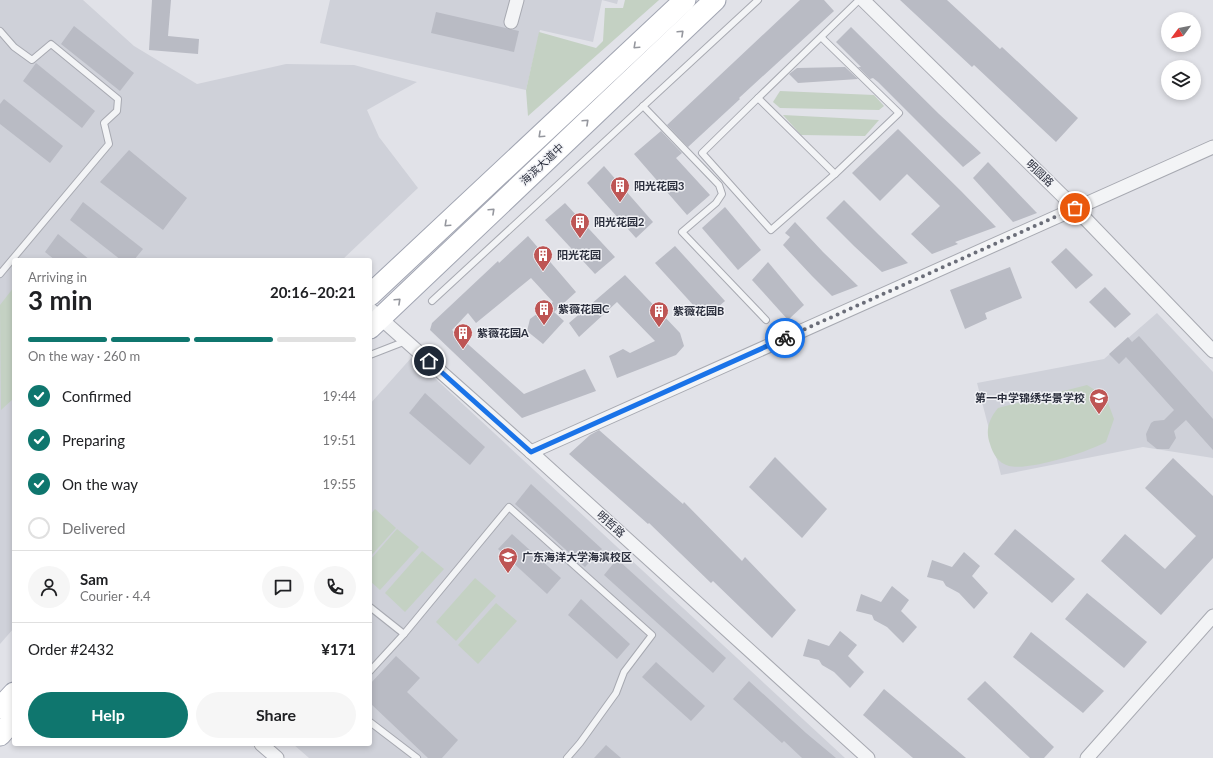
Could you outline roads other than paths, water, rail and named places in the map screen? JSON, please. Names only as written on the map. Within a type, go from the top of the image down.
[{"type":"main road","name":"海滨大道中","points":[[372,293],[685,0]]},
{"type":"main road","name":"海滨大道中","points":[[373,318],[715,0]]},
{"type":"main road","points":[[0,708],[12,695]]},
{"type":"main road","points":[[0,735],[12,721]]},
{"type":"street","points":[[511,22],[517,0]]},
{"type":"street","name":"明圆路","points":[[863,0],[1075,208],[1213,351]]},
{"type":"street","points":[[531,452],[1213,147]]},
{"type":"street","name":"明哲路","points":[[373,318],[406,340],[868,758]]},
{"type":"street","points":[[1087,758],[1213,616]]},
{"type":"street","points":[[263,746],[277,758]]},
{"type":"lane","points":[[432,301],[758,0]]},
{"type":"lane","points":[[821,37],[899,113],[835,174],[771,230],[702,152],[859,0]]},
{"type":"lane","points":[[0,30],[14,46],[32,60],[51,44],[118,99],[117,111],[104,123],[109,144],[13,258]]},
{"type":"lane","points":[[758,98],[835,174]]},
{"type":"lane","points":[[643,106],[718,186],[722,194],[716,203],[682,232],[766,320]]},
{"type":"lane","points":[[0,274],[12,260]]},
{"type":"lane","points":[[372,354],[406,340]]},
{"type":"lane","points":[[372,669],[404,634],[509,507],[652,635],[624,672],[616,693],[580,743],[567,758]]},
{"type":"lane","points":[[372,609],[404,634]]},
{"type":"lane","points":[[372,724],[417,758]]},
{"type":"place","name":"阳光花园3","points":[[620,203]]},
{"type":"place","name":"阳光花园2","points":[[580,239]]},
{"type":"place","name":"阳光花园","points":[[543,272]]},
{"type":"place","name":"紫薇花园C","points":[[544,326]]},
{"type":"place","name":"紫薇花园B","points":[[659,328]]},
{"type":"place","name":"紫薇花园A","points":[[463,350]]},
{"type":"place","name":"第一中学锦绣华景学校","points":[[1099,415]]},
{"type":"place","name":"广东海洋大学海滨校区","points":[[508,574]]}]
